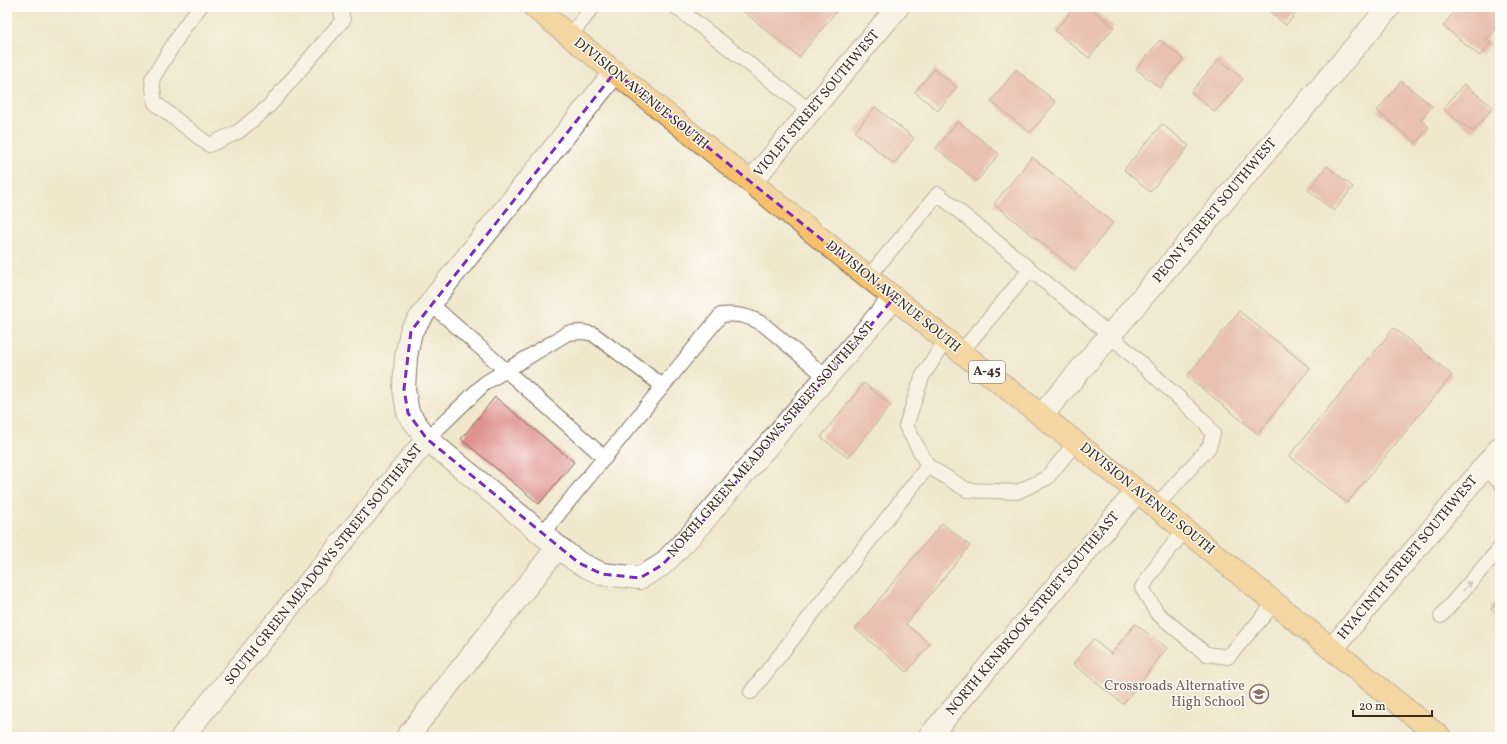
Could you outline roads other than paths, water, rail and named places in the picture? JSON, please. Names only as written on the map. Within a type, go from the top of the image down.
[{"type":"main road","name":"DIVISION AVENUE SOUTH","points":[[534,7],[894,298],[1156,506],[1440,737]]},
{"type":"street","name":"VIOLET STREET SOUTHWEST","points":[[751,182],[898,7]]},
{"type":"street","name":"PEONY STREET SOUTHWEST","points":[[1042,415],[1389,7]]},
{"type":"street","name":"SOUTH GREEN MEADOWS STREET SOUTHEAST","points":[[182,737],[427,439],[408,413],[404,389],[406,357],[411,331],[615,72]]},
{"type":"street","name":"NORTH GREEN MEADOWS STREET SOUTHEAST","points":[[427,439],[579,563],[602,574],[640,578],[662,564],[692,534],[894,298]]},
{"type":"street","name":"HYACINTH STREET SOUTHWEST","points":[[1332,649],[1500,448]]},
{"type":"street","name":"NORTH KENBROOK STREET SOUTHEAST","points":[[929,737],[1137,491]]},
{"type":"street","points":[[407,737],[550,540]]},
{"type":"lane","points":[[200,7],[185,26],[152,79],[155,103],[209,145],[238,132],[269,106],[343,20],[340,7]]},
{"type":"lane","points":[[570,36],[593,7]]},
{"type":"lane","points":[[676,7],[810,111]]},
{"type":"lane","points":[[868,277],[938,194],[1110,335],[1205,422],[1213,434],[1209,447],[1156,506]]},
{"type":"lane","points":[[1030,270],[922,377],[906,426],[928,466],[968,490],[1017,492],[1047,478],[1076,442]]},
{"type":"lane","points":[[431,304],[605,458]]},
{"type":"lane","points":[[550,540],[605,458],[721,315],[736,313],[763,324],[826,376]]},
{"type":"lane","points":[[427,439],[485,383],[568,333],[583,332],[593,334],[663,386]]},
{"type":"lane","points":[[750,692],[928,466]]},
{"type":"lane","points":[[1483,468],[1500,482]]},
{"type":"lane","points":[[1185,530],[1156,566],[1142,588],[1157,613],[1206,654],[1228,657],[1275,603]]},
{"type":"lane","points":[[1441,616],[1500,548]]},
{"type":"place","name":"Crossroads Alternative High School","points":[[1259,694]]}]
